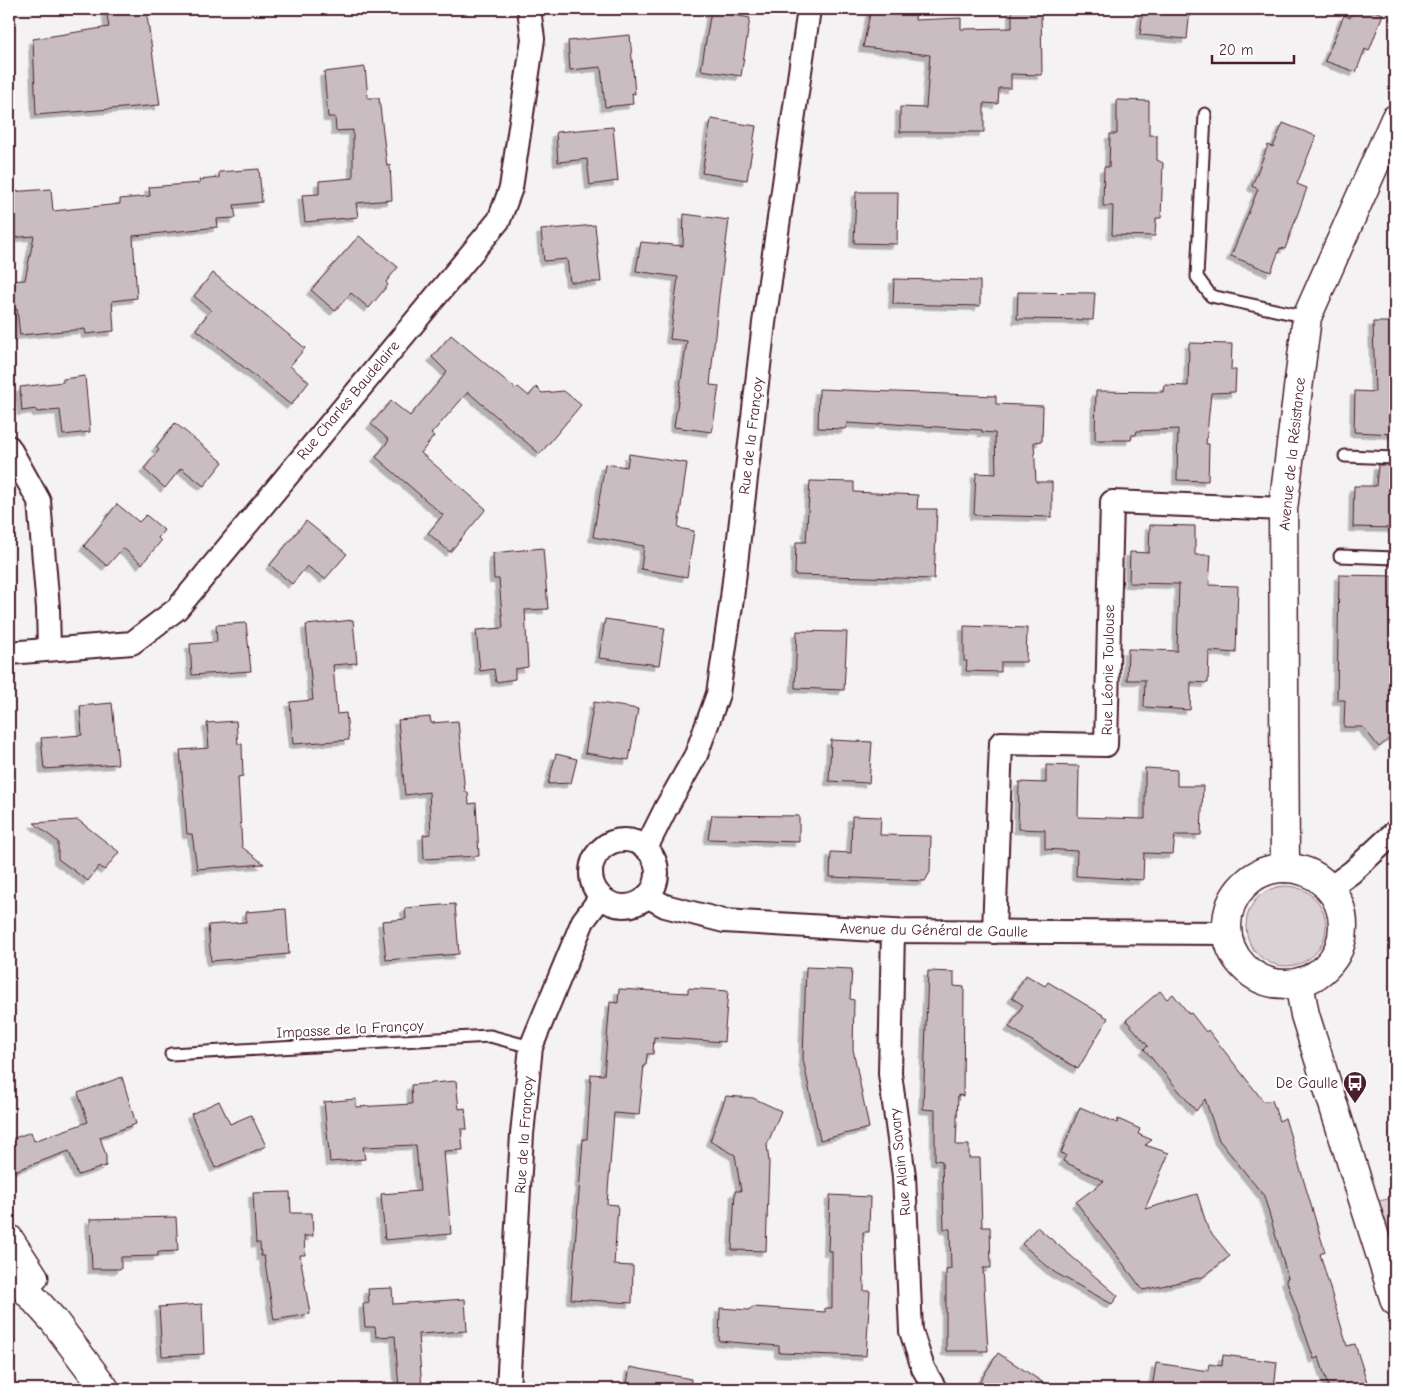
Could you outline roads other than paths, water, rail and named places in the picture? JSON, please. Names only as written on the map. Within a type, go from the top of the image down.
[{"type":"street","name":"Rue Charles Baudelaire","points":[[9,653],[132,643],[177,609],[499,220],[511,188],[532,39],[529,9]]},
{"type":"street","name":"Rue de la Françoy","points":[[646,848],[696,755],[718,694],[732,598],[764,323],[809,9]]},
{"type":"street","name":"Avenue de la Résistance","points":[[1285,868],[1283,508],[1307,317],[1395,119]]},
{"type":"street","points":[[9,447],[39,501],[48,608],[49,649]]},
{"type":"street","name":"Rue Léonie Toulouse","points":[[994,932],[1001,743],[1106,745],[1112,502],[1283,508]]},
{"type":"street","points":[[1330,888],[1352,872],[1395,832]]},
{"type":"street","points":[[623,839],[634,841],[646,848],[652,855],[657,869],[656,883],[647,896],[627,906],[615,905],[601,897],[590,875],[592,862],[600,849],[612,842],[623,839]]},
{"type":"street","points":[[1285,868],[1310,873],[1330,888],[1339,904],[1343,922],[1341,941],[1333,960],[1318,974],[1299,983],[1279,984],[1260,979],[1244,968],[1232,952],[1227,933],[1228,913],[1236,895],[1249,880],[1266,871],[1285,868]]},
{"type":"street","name":"Avenue du Général de Gaulle","points":[[647,896],[665,906],[724,921],[893,931],[1227,933]]},
{"type":"street","name":"Rue de la Françoy","points":[[508,1389],[522,1134],[531,1047],[583,921],[601,897]]},
{"type":"street","name":"Rue Alain Savary","points":[[893,931],[890,1074],[904,1176],[911,1331],[923,1368],[935,1389]]},
{"type":"street","points":[[1299,983],[1305,1015],[1395,1301]]},
{"type":"street","points":[[9,1240],[33,1276],[54,1322]]},
{"type":"street","points":[[9,1265],[24,1288],[54,1322],[104,1389]]},
{"type":"lane","points":[[1205,114],[1197,277],[1211,296],[1307,317]]},
{"type":"lane","points":[[1345,456],[1395,458]]},
{"type":"lane","points":[[1340,556],[1395,558]]},
{"type":"lane","name":"Impasse de la Françoy","points":[[171,1054],[490,1036],[531,1047]]},
{"type":"place","name":"De Gaulle","points":[[1355,1104]]}]
